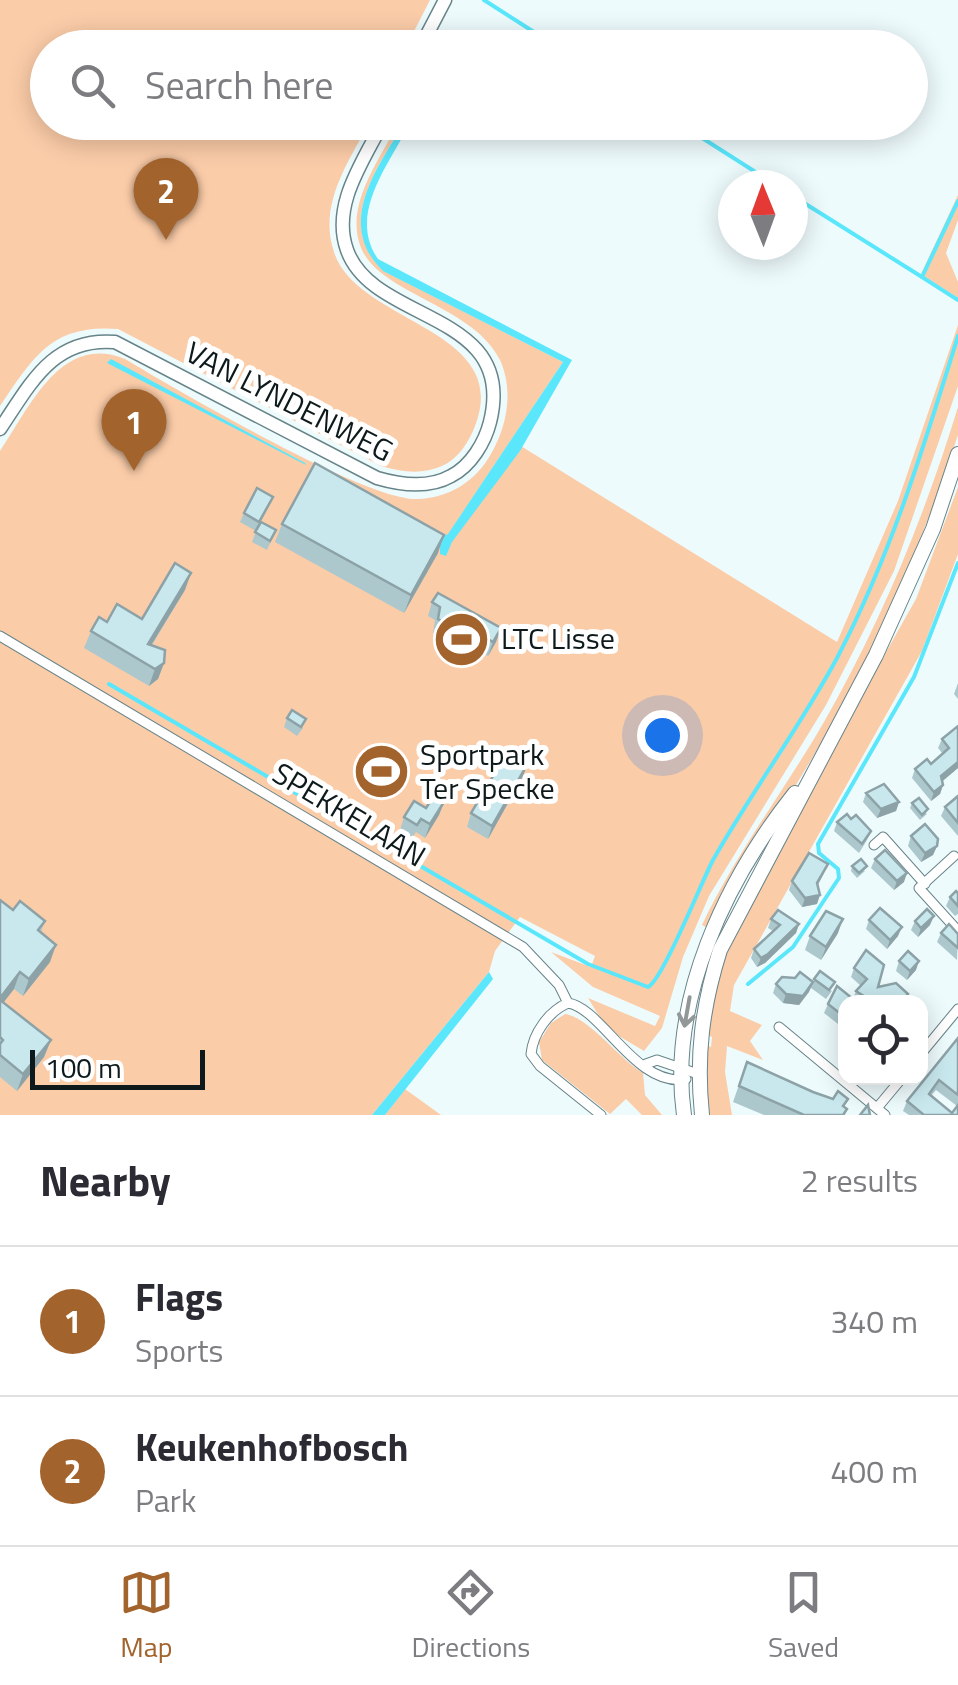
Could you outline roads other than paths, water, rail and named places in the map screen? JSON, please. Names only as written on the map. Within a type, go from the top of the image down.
[{"type":"main road","points":[[702,1115],[698,1074],[704,998],[720,950],[906,590],[958,454]]},
{"type":"main road","points":[[684,1115],[681,1073],[691,992],[725,907],[778,815],[811,772]]},
{"type":"street","points":[[429,30],[445,0]]},
{"type":"street","name":"VAN LYNDENWEG","points":[[0,429],[50,360],[71,346],[98,340],[131,348],[377,478],[415,485],[450,477],[463,468],[480,444],[492,413],[493,381],[486,364],[456,331],[358,272],[345,245],[342,210],[375,140]]},
{"type":"street","name":"SPEKKELAAN","points":[[0,636],[524,947],[559,985],[568,1003],[583,1009],[615,1045],[659,1076],[681,1073]]},
{"type":"street","points":[[874,845],[883,837],[924,884]]},
{"type":"street","points":[[954,856],[919,888],[958,931]]},
{"type":"street","points":[[568,1003],[550,1014],[535,1036],[531,1054],[540,1066],[601,1115]]},
{"type":"street","points":[[928,1045],[958,1009]]},
{"type":"street","points":[[778,1027],[881,1112],[898,1085]]},
{"type":"street","points":[[646,1064],[657,1060],[681,1073],[698,1074]]},
{"type":"water","points":[[394,140],[400,140],[369,207],[367,225],[378,259],[572,360],[520,451],[452,542],[446,556],[440,554],[440,538],[448,534],[563,362],[383,271],[369,253],[362,235],[361,216],[382,159]]},
{"type":"water","points":[[111,359],[305,463],[306,465],[107,363]]},
{"type":"water","points":[[489,972],[493,979],[385,1115],[372,1115]]},
{"type":"waterway","points":[[484,0],[531,30]]},
{"type":"waterway","points":[[705,140],[752,170]]},
{"type":"waterway","points":[[808,205],[922,277],[958,201]]},
{"type":"waterway","points":[[922,277],[958,300]]},
{"type":"waterway","points":[[109,684],[588,964],[648,987],[672,950],[713,860],[823,684],[856,619],[905,500],[958,336]]},
{"type":"waterway","points":[[748,984],[793,947],[839,878],[838,869],[819,853],[818,844],[914,677],[958,563]]},
{"type":"place","name":"Keukenhofbosch","points":[[166,240]]},
{"type":"place","name":"Flags","points":[[134,471]]},
{"type":"place","name":"LTC Lisse","points":[[462,639]]},
{"type":"place","name":"Sportpark Ter Specke","points":[[381,772]]}]
